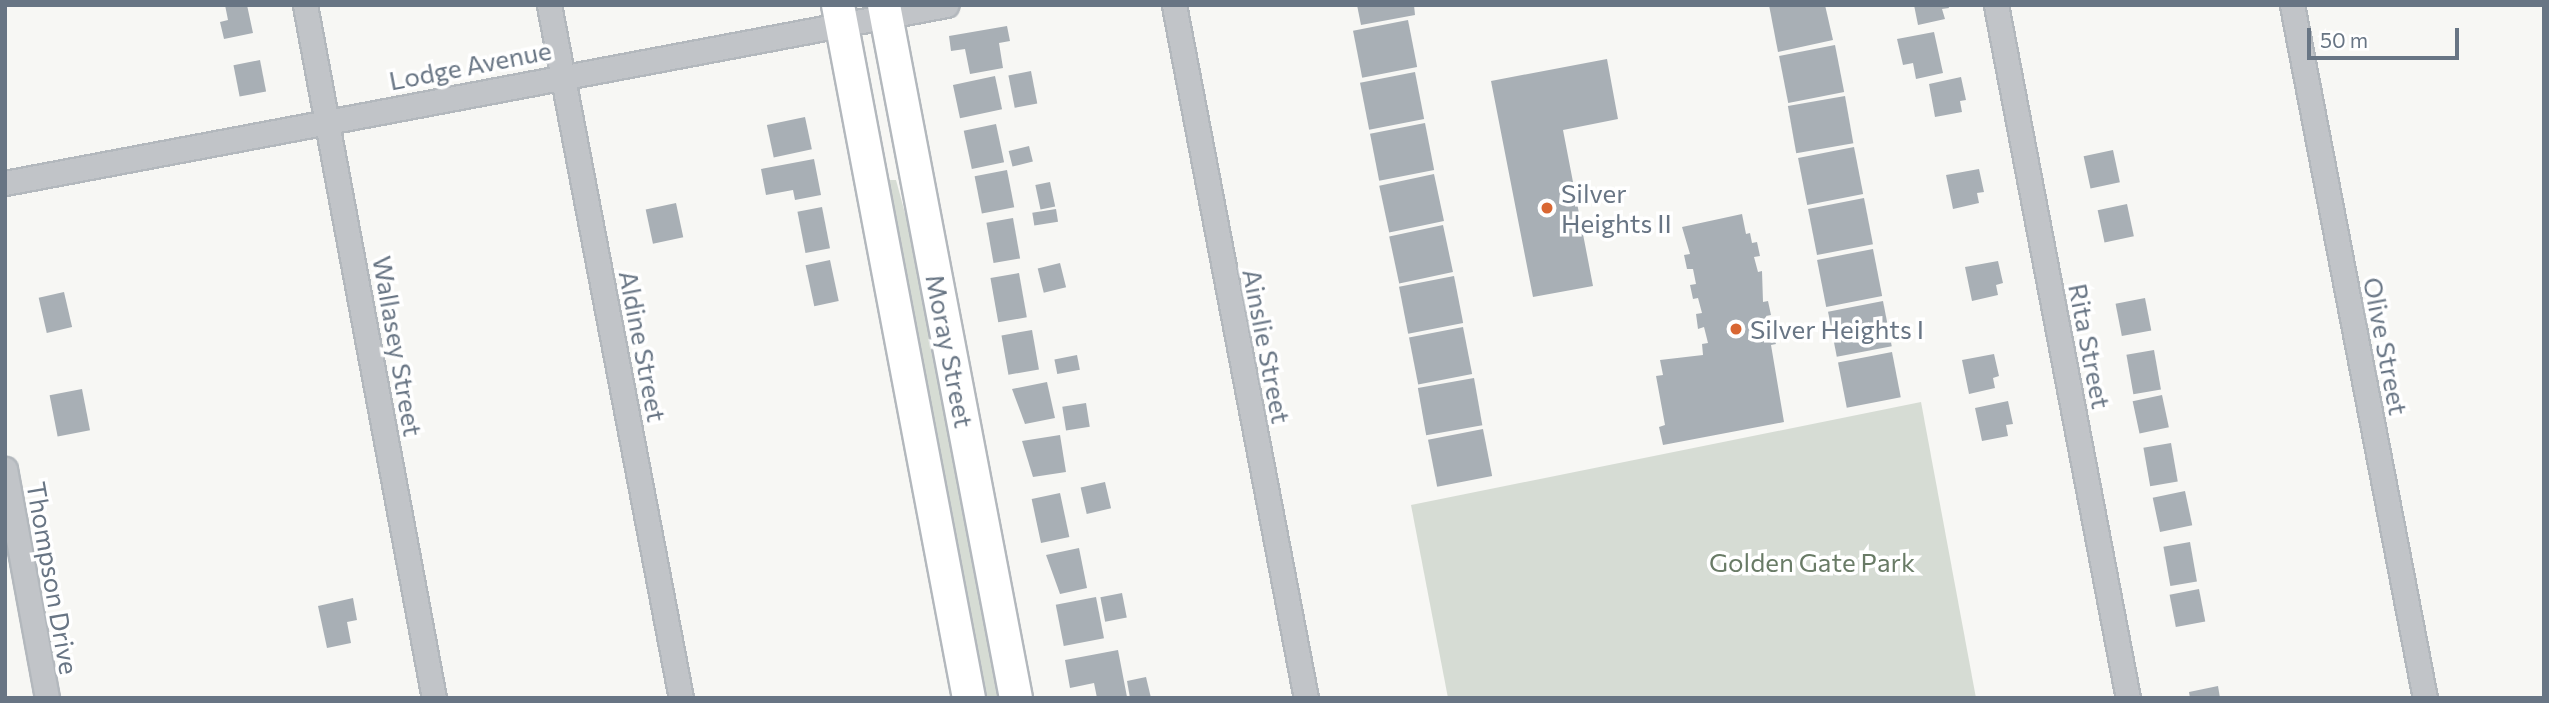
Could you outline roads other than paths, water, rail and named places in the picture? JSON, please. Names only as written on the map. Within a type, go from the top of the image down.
[{"type":"main road","name":"Moray Street","points":[[885,11],[1016,698]]},
{"type":"main road","name":"Moray Street","points":[[839,15],[969,698]]},
{"type":"street","name":"Wallasey Street","points":[[305,5],[434,698]]},
{"type":"street","name":"Aldine Street","points":[[549,5],[681,698]]},
{"type":"street","name":"Lodge Avenue","points":[[5,183],[563,76],[839,15],[946,5]]},
{"type":"street","name":"Ainslie Street","points":[[1174,5],[1306,698]]},
{"type":"street","name":"Rita Street","points":[[1996,5],[2128,698]]},
{"type":"street","name":"Olive Street","points":[[2292,5],[2424,698]]},
{"type":"street","name":"Thompson Drive","points":[[5,469],[47,698]]},
{"type":"place","name":"Silver Heights II","points":[[1547,208]]},
{"type":"place","name":"Silver Heights I","points":[[1736,329]]},
{"type":"park label","name":"Golden Gate Park","points":[[1812,562]]}]
